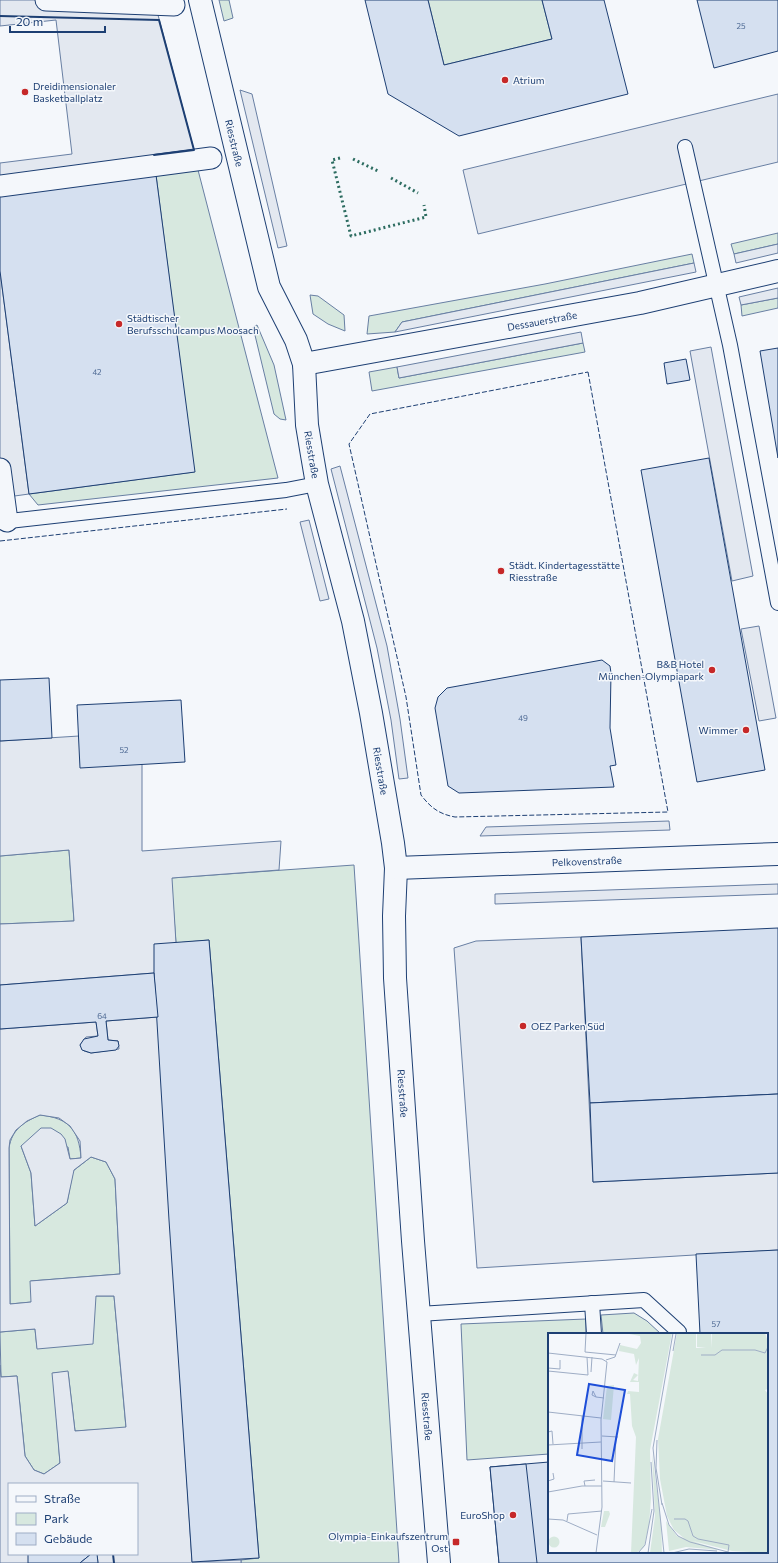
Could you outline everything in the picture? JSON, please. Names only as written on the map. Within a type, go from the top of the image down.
[{"type":"street","points":[[46,0],[174,5]]},
{"type":"street","name":"Riesstraße","points":[[200,0],[270,287],[296,340],[304,364],[307,425],[317,484],[353,621],[371,713],[396,868],[394,962],[419,1314],[439,1563]]},
{"type":"street","points":[[0,186],[211,158]]},
{"type":"street","name":"Dessauerstraße","points":[[304,364],[640,303],[778,271]]},
{"type":"street","points":[[0,469],[4,522]]},
{"type":"street","name":"Pelkovenstraße","points":[[396,868],[778,854]]},
{"type":"lane","points":[[685,147],[730,346],[778,603]]},
{"type":"lane","points":[[4,522],[286,490],[317,484]]},
{"type":"lane","points":[[419,1314],[644,1300],[679,1333]]},
{"type":"lane","points":[[592,1303],[594,1333]]},
{"type":"green space","points":[[219,0],[229,0],[233,18],[224,21]]},
{"type":"green space","points":[[428,0],[542,0],[552,39],[444,65]]},
{"type":"green space","points":[[198,170],[278,478],[38,505],[29,494],[194,472],[156,175]]},
{"type":"green space","points":[[778,233],[778,244],[734,254],[731,244]]},
{"type":"green space","points":[[692,254],[694,263],[402,322],[395,332],[367,334],[369,316],[545,284]]},
{"type":"green space","points":[[310,295],[318,296],[344,315],[345,331],[328,324],[313,314]]},
{"type":"green space","points":[[778,298],[778,308],[742,316],[741,305]]},
{"type":"green space","points":[[257,325],[274,365],[286,420],[280,419],[274,414],[253,327]]},
{"type":"green space","points":[[583,343],[585,352],[372,391],[369,372],[397,367],[399,378]]},
{"type":"green space","points":[[69,850],[74,921],[0,924],[0,856]]},
{"type":"green space","points":[[354,865],[399,1563],[241,1563],[241,1560],[259,1558],[209,940],[176,943],[171,878]]},
{"type":"green space","points":[[40,1115],[58,1119],[71,1127],[78,1140],[81,1158],[70,1159],[68,1147],[21,1146],[31,1173],[35,1226],[67,1203],[73,1171],[91,1157],[106,1162],[115,1179],[120,1274],[31,1281],[32,1302],[10,1304],[9,1148],[16,1131],[29,1120]]},
{"type":"green space","points":[[96,1296],[114,1296],[126,1428],[75,1431],[68,1372],[53,1373],[60,1463],[44,1474],[34,1470],[25,1456],[17,1376],[1,1377],[0,1332],[35,1329],[37,1348]]},
{"type":"green space","points":[[634,1313],[647,1321],[660,1333],[603,1333],[601,1315]]},
{"type":"green space","points":[[586,1319],[586,1333],[548,1333],[548,1454],[467,1460],[461,1324]]},
{"type":"shaded area","points":[[0,0],[154,0],[194,150],[0,177],[0,163],[72,154],[56,20],[0,26]]},
{"type":"shaded area","points":[[240,90],[252,94],[287,246],[278,248]]},
{"type":"shaded area","points":[[778,94],[778,162],[478,234],[463,170]]},
{"type":"shaded area","points":[[778,244],[778,253],[736,263],[734,254]]},
{"type":"shaded area","points":[[694,263],[696,272],[395,332],[402,322]]},
{"type":"shaded area","points":[[0,271],[29,494],[0,498]]},
{"type":"shaded area","points":[[778,288],[778,298],[741,305],[739,297]]},
{"type":"shaded area","points":[[581,332],[583,343],[399,378],[397,367]]},
{"type":"shaded area","points":[[711,347],[753,576],[732,581],[690,351]]},
{"type":"shaded area","points":[[340,466],[387,646],[400,719],[408,778],[399,779],[391,720],[377,648],[331,469]]},
{"type":"shaded area","points":[[309,520],[329,599],[320,601],[300,522]]},
{"type":"shaded area","points":[[759,626],[776,718],[759,721],[741,629]]},
{"type":"shaded area","points":[[79,736],[142,764],[142,851],[281,841],[279,870],[172,878],[176,943],[154,973],[0,985],[0,924],[74,921],[69,850],[0,856],[0,741]]},
{"type":"shaded area","points":[[669,821],[670,830],[480,836],[486,827]]},
{"type":"shaded area","points":[[778,884],[778,894],[495,904],[495,894]]},
{"type":"shaded area","name":"OEZ Parken Süd","points":[[581,937],[593,1182],[778,1173],[778,1250],[477,1268],[454,948],[476,941]]},
{"type":"shaded area","points":[[158,1017],[192,1562],[241,1560],[241,1563],[98,1563],[97,1555],[138,1555],[138,1483],[8,1483],[8,1555],[90,1555],[80,1563],[0,1563],[0,1365],[1,1377],[17,1376],[25,1456],[34,1470],[44,1474],[60,1463],[52,1373],[68,1371],[75,1431],[126,1427],[114,1296],[96,1296],[93,1344],[37,1349],[35,1329],[0,1332],[0,1029],[96,1022],[98,1036],[86,1037],[80,1045],[84,1051],[91,1053],[119,1049],[118,1041],[108,1040],[106,1021]],"holes":[[[40,1115],[59,1118],[70,1126],[80,1141],[81,1158],[70,1159],[65,1139],[61,1134],[51,1128],[41,1128],[21,1146],[31,1173],[35,1226],[67,1203],[74,1170],[91,1157],[106,1162],[115,1179],[120,1274],[30,1281],[31,1302],[10,1304],[10,1140],[16,1130],[27,1121]]]},
{"type":"building","name":"Atrium","points":[[365,0],[428,0],[444,65],[552,39],[542,0],[604,0],[628,94],[459,136],[388,94]]},
{"type":"building","points":[[697,0],[778,0],[778,51],[714,68]]},
{"type":"building","points":[[156,175],[195,472],[29,494],[0,271],[0,194]]},
{"type":"building","points":[[778,348],[778,458],[760,351]]},
{"type":"building","points":[[686,359],[690,380],[667,384],[664,363]]},
{"type":"building","name":"B&B Hotel München-Olympiapark","points":[[709,458],[765,770],[697,782],[641,470]]},
{"type":"building","points":[[602,660],[610,666],[611,673],[610,728],[616,765],[610,766],[614,787],[459,793],[448,786],[435,708],[438,697],[447,688]]},
{"type":"building","points":[[49,678],[52,738],[0,741],[0,680]]},
{"type":"building","points":[[181,700],[185,762],[80,768],[77,705]]},
{"type":"building","name":"OEZ Parken Süd","points":[[778,928],[778,1094],[590,1103],[581,937]]},
{"type":"building","points":[[209,940],[259,1558],[192,1562],[169,1220],[154,973],[154,944]]},
{"type":"building","points":[[154,973],[158,1017],[106,1021],[108,1040],[118,1041],[119,1046],[116,1050],[91,1053],[82,1050],[80,1045],[84,1039],[98,1036],[96,1022],[0,1029],[0,985]]},
{"type":"building","points":[[778,1094],[778,1173],[593,1182],[590,1103]]},
{"type":"building","points":[[778,1250],[778,1563],[499,1563],[490,1467],[548,1462],[548,1553],[768,1553],[768,1333],[700,1333],[696,1254]]},
{"type":"building","name":"EuroShop","points":[[526,1464],[537,1563],[499,1563],[490,1467]]},
{"type":"building","points":[[28,1555],[90,1555],[80,1563],[28,1563]]},
{"type":"building","points":[[90,1555],[97,1555],[98,1563],[80,1563]]},
{"type":"hedge","points":[[340,158],[332,160],[351,236],[426,217],[424,205]]},
{"type":"hedge","points":[[353,159],[380,172]]},
{"type":"hedge","points":[[391,178],[418,193]]},
{"type":"fence","points":[[588,372],[668,812],[449,816],[436,810],[428,804],[421,795],[406,697],[349,444],[370,414],[588,372]]},
{"type":"fence","points":[[0,541],[287,509]]},
{"type":"wall","points":[[0,16],[159,20],[194,150],[154,155]]},
{"type":"wall","points":[[113,1555],[114,1563]]},
{"type":"place","name":"Atrium","points":[[505,80]]},
{"type":"place","name":"Dreidimensionaler Basketballplatz","points":[[25,92]]},
{"type":"place","name":"Städtischer Berufsschulcampus Moosach","points":[[119,324]]},
{"type":"place","name":"Städt. Kindertagesstätte Riesstraße","points":[[501,571]]},
{"type":"place","name":"B&B Hotel München-Olympiapark","points":[[712,670]]},
{"type":"place","name":"Wimmer","points":[[746,730]]},
{"type":"place","name":"OEZ Parken Süd","points":[[523,1026]]},
{"type":"place","name":"EuroShop","points":[[513,1515]]},
{"type":"place","name":"Olympia-Einkaufszentrum Ost","points":[[456,1542]]}]
